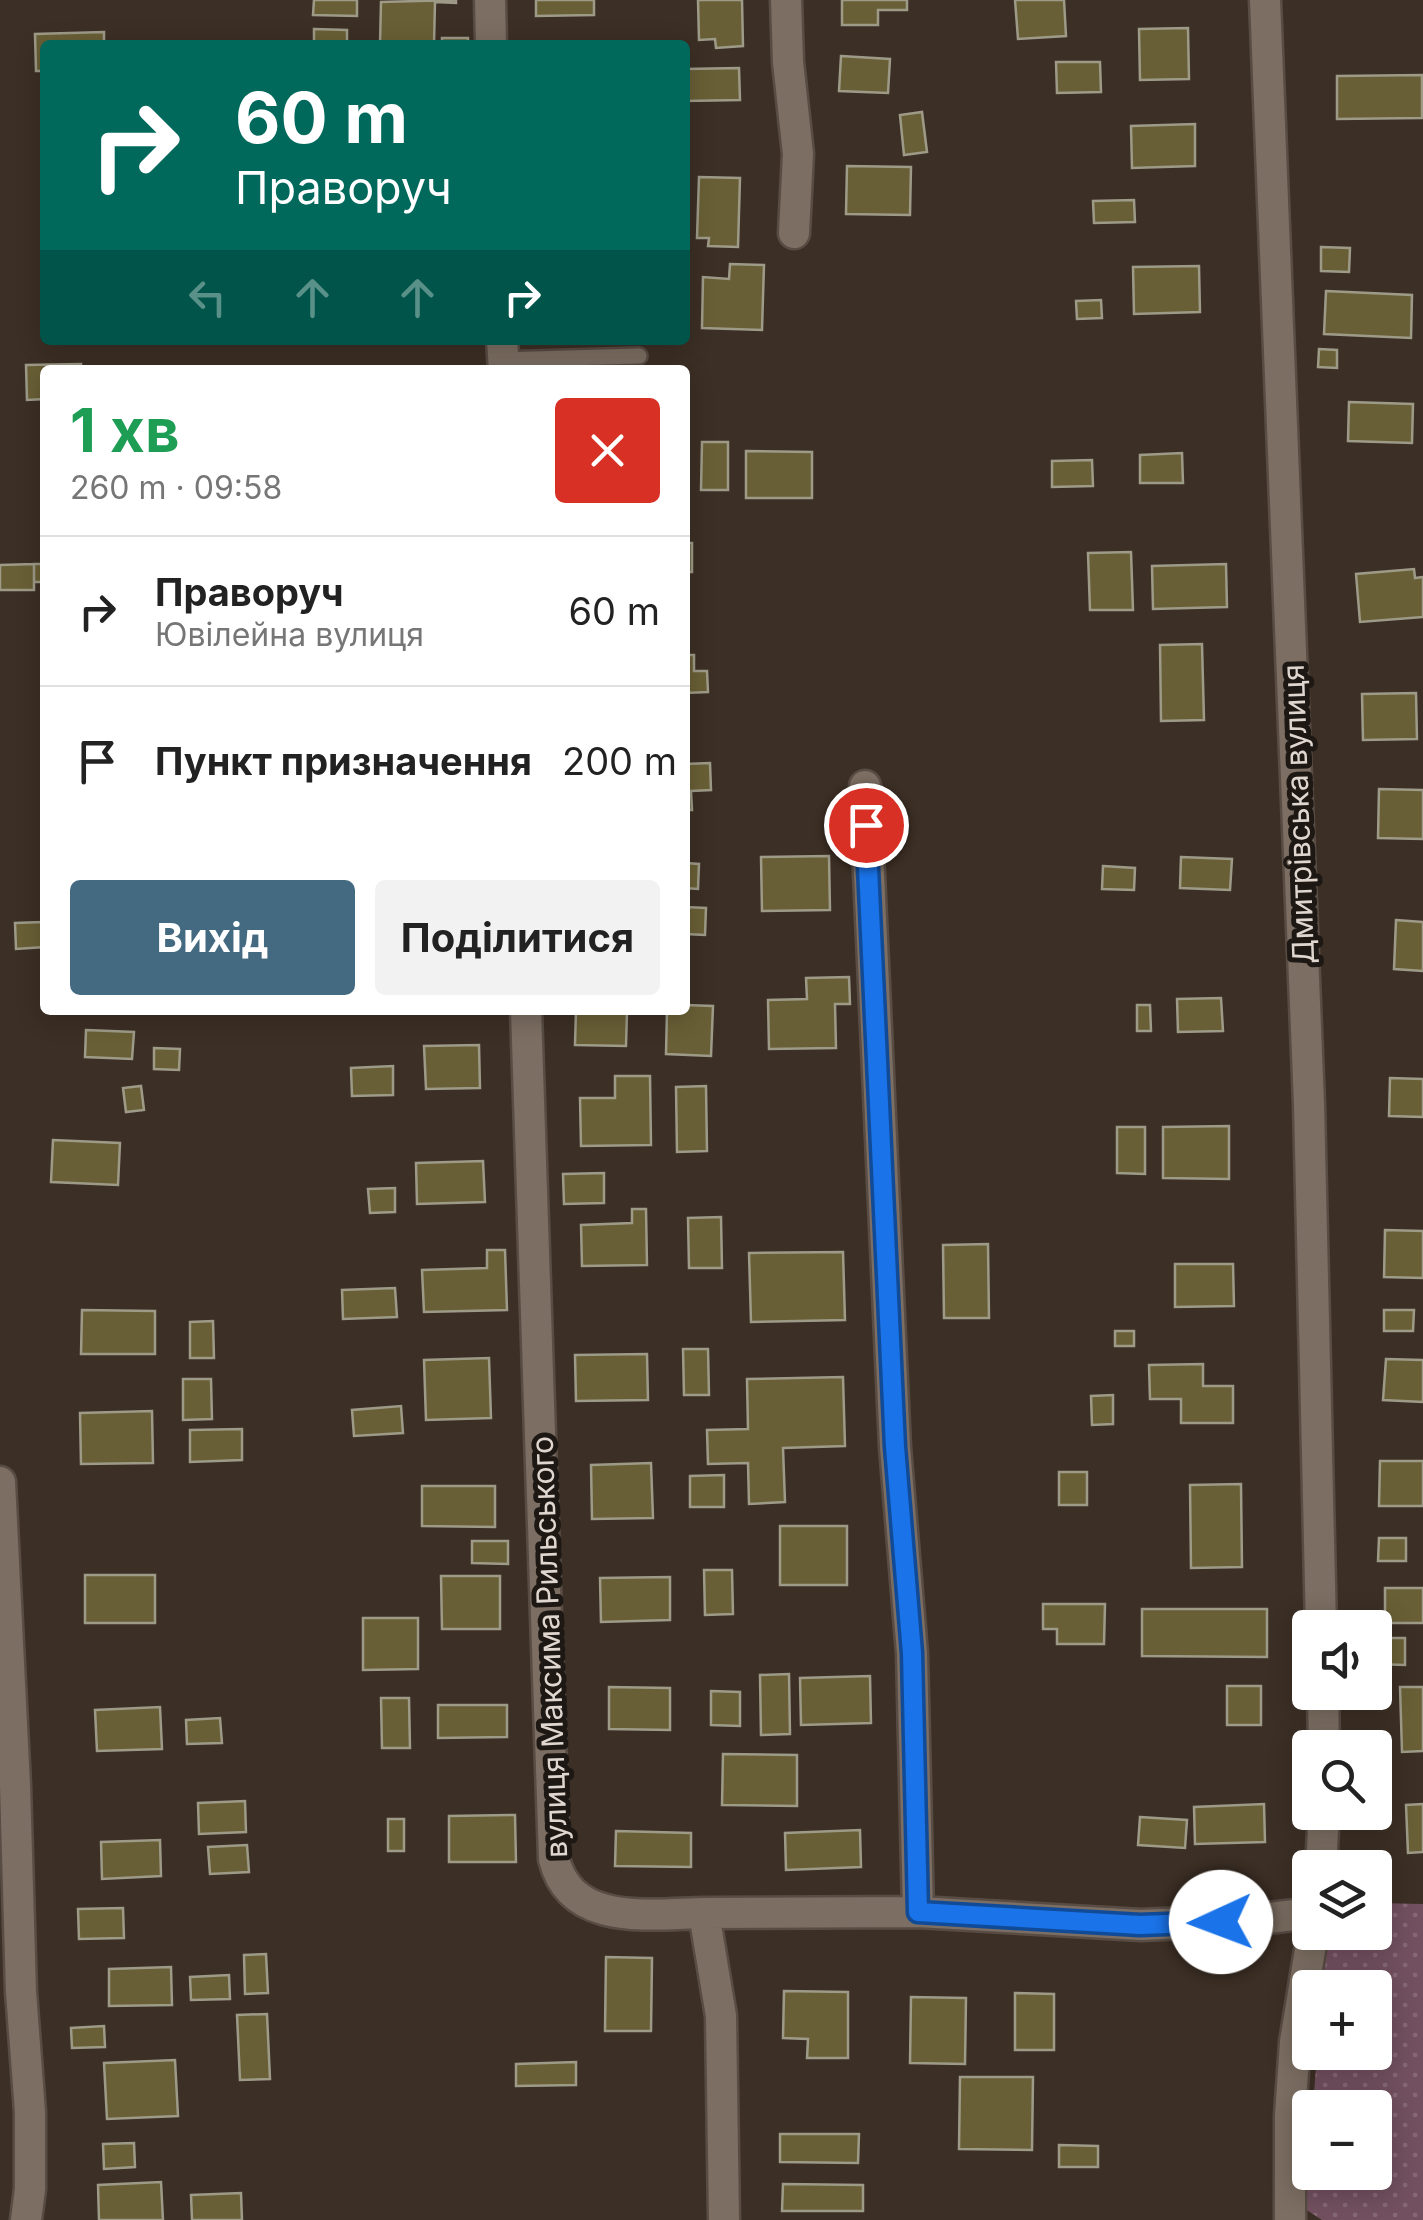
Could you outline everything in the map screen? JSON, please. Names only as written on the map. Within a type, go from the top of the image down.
[{"type":"street","points":[[490,0],[491,40]]},
{"type":"street","points":[[786,0],[798,154],[794,232]]},
{"type":"street","name":"Дмитрівська вулиця","points":[[1265,0],[1309,1104],[1321,1610]]},
{"type":"street","points":[[865,786],[895,1447],[913,1673],[918,1912]]},
{"type":"street","name":"вулиця Максима Рильського","points":[[526,1015],[554,1859],[565,1886],[594,1908],[623,1914],[918,1912],[1140,1925],[1292,1916]]},
{"type":"street","points":[[0,1482],[16,1785],[21,1992],[30,2112],[26,2220]]},
{"type":"street","points":[[704,1913],[721,2016],[724,2220]]},
{"type":"street","points":[[1290,2220],[1294,2042],[1310,1950]]},
{"type":"lane","points":[[503,357],[639,356]]},
{"type":"shaded area","points":[[1392,1903],[1423,1904],[1423,2220],[1322,2220],[1305,2209],[1307,2190],[1392,2190],[1392,2090],[1314,2090],[1316,2070],[1392,2070],[1392,1970],[1322,1970],[1324,1950],[1392,1950]]},
{"type":"building","points":[[314,0],[357,0],[357,16],[313,15]]},
{"type":"building","points":[[456,0],[435,2],[434,40],[380,40],[381,2]]},
{"type":"building","points":[[536,0],[594,0],[594,15],[536,16]]},
{"type":"building","points":[[698,0],[742,0],[743,46],[716,48],[715,39],[699,40]]},
{"type":"building","points":[[842,0],[907,0],[907,10],[878,10],[878,25],[842,25]]},
{"type":"building","points":[[1015,0],[1064,0],[1066,36],[1018,39]]},
{"type":"building","points":[[1188,28],[1189,79],[1140,80],[1139,29]]},
{"type":"building","points":[[314,29],[347,30],[347,40],[314,40]]},
{"type":"building","points":[[104,32],[104,40],[40,40],[40,71],[36,71],[35,34]]},
{"type":"building","points":[[841,56],[890,59],[888,93],[839,91]]},
{"type":"building","points":[[1056,62],[1100,62],[1101,92],[1057,93]]},
{"type":"building","points":[[739,68],[740,100],[690,101],[690,69]]},
{"type":"building","points":[[1422,75],[1422,118],[1337,119],[1337,76]]},
{"type":"building","points":[[922,112],[927,152],[904,155],[900,115]]},
{"type":"building","points":[[1195,124],[1195,166],[1132,168],[1131,126]]},
{"type":"building","points":[[847,166],[911,167],[910,215],[846,214]]},
{"type":"building","points":[[699,177],[740,178],[738,247],[708,246],[709,238],[697,238]]},
{"type":"building","points":[[1134,200],[1135,222],[1094,223],[1093,201]]},
{"type":"building","points":[[1321,247],[1350,248],[1349,272],[1321,271]]},
{"type":"building","points":[[730,264],[764,265],[762,330],[702,328],[703,277],[729,279]]},
{"type":"building","points":[[1199,266],[1200,312],[1134,314],[1133,267]]},
{"type":"building","points":[[1326,291],[1412,295],[1411,338],[1324,334]]},
{"type":"building","points":[[1101,300],[1102,318],[1077,319],[1076,301]]},
{"type":"building","points":[[1319,349],[1337,350],[1337,368],[1318,367]]},
{"type":"building","points":[[81,364],[40,365],[40,399],[27,400],[26,365]]},
{"type":"building","points":[[1349,402],[1413,404],[1412,443],[1348,441]]},
{"type":"building","points":[[702,442],[728,442],[728,490],[701,490]]},
{"type":"building","points":[[746,451],[812,452],[812,498],[746,498]]},
{"type":"building","points":[[1182,453],[1183,483],[1140,483],[1140,455]]},
{"type":"building","points":[[1092,460],[1093,486],[1052,487],[1052,461]]},
{"type":"building","points":[[1131,552],[1133,610],[1090,610],[1088,553]]},
{"type":"building","points":[[34,564],[34,590],[0,590],[0,565]]},
{"type":"building","points":[[34,564],[40,564],[40,582],[34,582]]},
{"type":"building","points":[[1226,564],[1227,607],[1153,609],[1152,566]]},
{"type":"building","points":[[1414,569],[1415,578],[1423,577],[1423,617],[1360,622],[1356,574]]},
{"type":"building","points":[[1202,644],[1204,720],[1161,721],[1160,645]]},
{"type":"building","points":[[690,655],[694,655],[694,671],[707,671],[708,692],[690,693]]},
{"type":"building","points":[[1416,693],[1417,739],[1363,740],[1362,694]]},
{"type":"building","points":[[710,763],[711,790],[691,791],[692,810],[690,810],[690,764]]},
{"type":"building","points":[[1379,789],[1423,790],[1423,839],[1378,838]]},
{"type":"building","points":[[829,856],[830,910],[762,911],[761,857]]},
{"type":"building","points":[[1181,857],[1232,859],[1230,890],[1180,888]]},
{"type":"building","points":[[690,863],[699,864],[698,889],[690,888]]},
{"type":"building","points":[[1103,866],[1135,868],[1134,890],[1102,889]]},
{"type":"building","points":[[690,907],[706,908],[705,935],[690,934]]},
{"type":"building","points":[[1396,920],[1423,922],[1423,971],[1394,969]]},
{"type":"building","points":[[40,922],[40,947],[16,949],[15,923]]},
{"type":"building","points":[[849,977],[850,1004],[835,1004],[836,1048],[769,1049],[768,1000],[807,999],[806,978]]},
{"type":"building","points":[[1221,998],[1223,1031],[1178,1032],[1177,999]]},
{"type":"building","points":[[690,1005],[713,1006],[711,1056],[666,1054],[667,1015],[690,1015]]},
{"type":"building","points":[[1137,1005],[1150,1005],[1151,1031],[1137,1031]]},
{"type":"building","points":[[576,1015],[627,1015],[626,1046],[575,1045]]},
{"type":"building","points":[[86,1030],[134,1032],[132,1059],[85,1057]]},
{"type":"building","points":[[479,1045],[480,1088],[426,1089],[424,1046]]},
{"type":"building","points":[[154,1048],[180,1049],[179,1070],[154,1069]]},
{"type":"building","points":[[393,1066],[393,1095],[352,1096],[351,1068]]},
{"type":"building","points":[[615,1076],[650,1076],[651,1145],[581,1146],[580,1098],[615,1098]]},
{"type":"building","points":[[1390,1078],[1423,1079],[1423,1117],[1389,1116]]},
{"type":"building","points":[[141,1086],[144,1110],[126,1112],[123,1088]]},
{"type":"building","points":[[706,1086],[707,1151],[677,1152],[676,1087]]},
{"type":"building","points":[[1229,1126],[1229,1179],[1163,1178],[1163,1127]]},
{"type":"building","points":[[1117,1127],[1145,1127],[1145,1174],[1117,1173]]},
{"type":"building","points":[[53,1140],[120,1143],[118,1185],[51,1182]]},
{"type":"building","points":[[483,1161],[485,1202],[417,1204],[416,1163]]},
{"type":"building","points":[[604,1173],[604,1203],[564,1204],[563,1174]]},
{"type":"building","points":[[395,1188],[395,1212],[370,1213],[368,1189]]},
{"type":"building","points":[[632,1209],[646,1209],[647,1265],[582,1266],[581,1225],[632,1223]]},
{"type":"building","points":[[721,1217],[722,1268],[689,1268],[688,1218]]},
{"type":"building","points":[[1385,1230],[1423,1231],[1423,1278],[1384,1277]]},
{"type":"building","points":[[988,1244],[989,1318],[944,1318],[943,1245]]},
{"type":"building","points":[[487,1250],[505,1250],[507,1310],[424,1312],[422,1270],[487,1268]]},
{"type":"building","points":[[843,1252],[845,1320],[751,1322],[749,1253]]},
{"type":"building","points":[[1175,1264],[1233,1264],[1234,1306],[1175,1307]]},
{"type":"building","points":[[395,1288],[397,1317],[343,1319],[342,1290]]},
{"type":"building","points":[[82,1310],[155,1311],[155,1354],[81,1354]]},
{"type":"building","points":[[1384,1310],[1414,1310],[1413,1331],[1384,1331]]},
{"type":"building","points":[[213,1321],[214,1358],[190,1358],[190,1322]]},
{"type":"building","points":[[1115,1331],[1134,1331],[1134,1346],[1115,1346]]},
{"type":"building","points":[[683,1349],[708,1349],[709,1395],[684,1395]]},
{"type":"building","points":[[647,1354],[648,1400],[576,1401],[575,1355]]},
{"type":"building","points":[[489,1358],[491,1418],[426,1420],[424,1360]]},
{"type":"building","points":[[1386,1359],[1423,1360],[1423,1402],[1383,1400]]},
{"type":"building","points":[[1203,1364],[1203,1386],[1233,1386],[1233,1423],[1181,1423],[1181,1399],[1150,1399],[1149,1365]]},
{"type":"building","points":[[843,1377],[845,1446],[783,1448],[785,1502],[749,1504],[748,1463],[708,1464],[707,1430],[748,1429],[747,1379]]},
{"type":"building","points":[[183,1379],[211,1379],[212,1419],[183,1420]]},
{"type":"building","points":[[1113,1395],[1113,1424],[1092,1425],[1091,1396]]},
{"type":"building","points":[[401,1406],[403,1433],[354,1436],[352,1410]]},
{"type":"building","points":[[152,1411],[153,1463],[81,1464],[80,1413]]},
{"type":"building","points":[[242,1429],[242,1460],[190,1462],[190,1430]]},
{"type":"building","points":[[1380,1461],[1423,1461],[1423,1506],[1379,1506]]},
{"type":"building","points":[[651,1463],[653,1518],[592,1519],[591,1465]]},
{"type":"building","points":[[1059,1472],[1087,1472],[1087,1505],[1059,1505]]},
{"type":"building","points":[[724,1475],[724,1507],[690,1507],[690,1476]]},
{"type":"building","points":[[1241,1484],[1242,1567],[1191,1568],[1190,1485]]},
{"type":"building","points":[[422,1486],[495,1486],[495,1527],[422,1526]]},
{"type":"building","points":[[780,1526],[847,1526],[847,1585],[780,1585]]},
{"type":"building","points":[[1379,1538],[1406,1538],[1406,1561],[1378,1561]]},
{"type":"building","points":[[472,1541],[508,1541],[508,1564],[472,1563]]},
{"type":"building","points":[[704,1570],[732,1570],[733,1614],[705,1615]]},
{"type":"building","points":[[85,1575],[155,1575],[155,1623],[85,1623]]},
{"type":"building","points":[[441,1576],[500,1576],[500,1629],[442,1629]]},
{"type":"building","points":[[670,1577],[670,1620],[601,1622],[600,1578]]},
{"type":"building","points":[[1385,1588],[1423,1588],[1423,1623],[1392,1623],[1392,1610],[1385,1610]]},
{"type":"building","points":[[1043,1604],[1105,1604],[1104,1644],[1057,1644],[1057,1629],[1043,1629]]},
{"type":"building","points":[[1142,1609],[1267,1609],[1267,1657],[1142,1656]]},
{"type":"building","points":[[363,1618],[418,1618],[418,1669],[363,1670]]},
{"type":"building","points":[[1392,1638],[1405,1638],[1405,1665],[1392,1665]]},
{"type":"building","points":[[789,1674],[790,1734],[761,1735],[760,1675]]},
{"type":"building","points":[[870,1676],[871,1723],[801,1725],[800,1678]]},
{"type":"building","points":[[1227,1686],[1261,1686],[1261,1725],[1227,1725]]},
{"type":"building","points":[[609,1687],[670,1688],[670,1730],[609,1729]]},
{"type":"building","points":[[1400,1687],[1423,1687],[1423,1751],[1402,1752]]},
{"type":"building","points":[[711,1691],[740,1692],[740,1726],[711,1725]]},
{"type":"building","points":[[381,1698],[409,1698],[410,1748],[382,1748]]},
{"type":"building","points":[[438,1705],[507,1705],[507,1737],[438,1738]]},
{"type":"building","points":[[160,1707],[162,1749],[97,1751],[95,1710]]},
{"type":"building","points":[[220,1718],[222,1743],[187,1744],[186,1720]]},
{"type":"building","points":[[723,1754],[797,1755],[797,1806],[722,1805]]},
{"type":"building","points":[[245,1801],[246,1832],[199,1834],[198,1803]]},
{"type":"building","points":[[1264,1804],[1265,1842],[1195,1844],[1194,1807]]},
{"type":"building","points":[[1423,1804],[1423,1852],[1408,1853],[1406,1805]]},
{"type":"building","points":[[515,1815],[516,1862],[449,1862],[449,1816]]},
{"type":"building","points":[[1140,1817],[1187,1820],[1185,1848],[1138,1845]]},
{"type":"building","points":[[388,1819],[404,1819],[404,1851],[388,1851]]},
{"type":"building","points":[[860,1830],[861,1867],[786,1870],[785,1833]]},
{"type":"building","points":[[616,1831],[691,1833],[691,1867],[615,1866]]},
{"type":"building","points":[[160,1840],[161,1876],[102,1879],[101,1842]]},
{"type":"building","points":[[247,1845],[249,1872],[210,1874],[208,1847]]},
{"type":"building","points":[[123,1908],[124,1938],[79,1939],[78,1909]]},
{"type":"building","points":[[266,1954],[268,1993],[245,1994],[244,1955]]},
{"type":"building","points":[[606,1957],[652,1958],[651,2031],[605,2031]]},
{"type":"building","points":[[171,1967],[172,2005],[109,2006],[109,1969]]},
{"type":"building","points":[[229,1975],[230,1999],[191,2000],[190,1977]]},
{"type":"building","points":[[784,1991],[848,1992],[848,2058],[807,2058],[808,2039],[783,2038]]},
{"type":"building","points":[[1015,1993],[1054,1994],[1054,2050],[1015,2050]]},
{"type":"building","points":[[911,1997],[966,1998],[965,2064],[910,2063]]},
{"type":"building","points":[[267,2014],[270,2079],[240,2080],[237,2015]]},
{"type":"building","points":[[104,2026],[105,2047],[72,2048],[71,2028]]},
{"type":"building","points":[[175,2060],[178,2116],[107,2119],[104,2063]]},
{"type":"building","points":[[576,2062],[576,2085],[516,2086],[516,2064]]},
{"type":"building","points":[[960,2077],[1033,2077],[1032,2150],[959,2149]]},
{"type":"building","points":[[780,2134],[859,2134],[858,2163],[780,2162]]},
{"type":"building","points":[[134,2143],[135,2167],[104,2169],[103,2144]]},
{"type":"building","points":[[1059,2145],[1098,2146],[1098,2167],[1059,2167]]},
{"type":"building","points":[[161,2182],[163,2220],[99,2220],[98,2185]]},
{"type":"building","points":[[783,2184],[863,2185],[863,2211],[782,2211]]},
{"type":"building","points":[[241,2193],[242,2220],[192,2220],[191,2195]]},
{"type":"route","points":[[866,825],[895,1447],[912,1653],[918,1912],[1140,1925],[1221,1922]]}]
